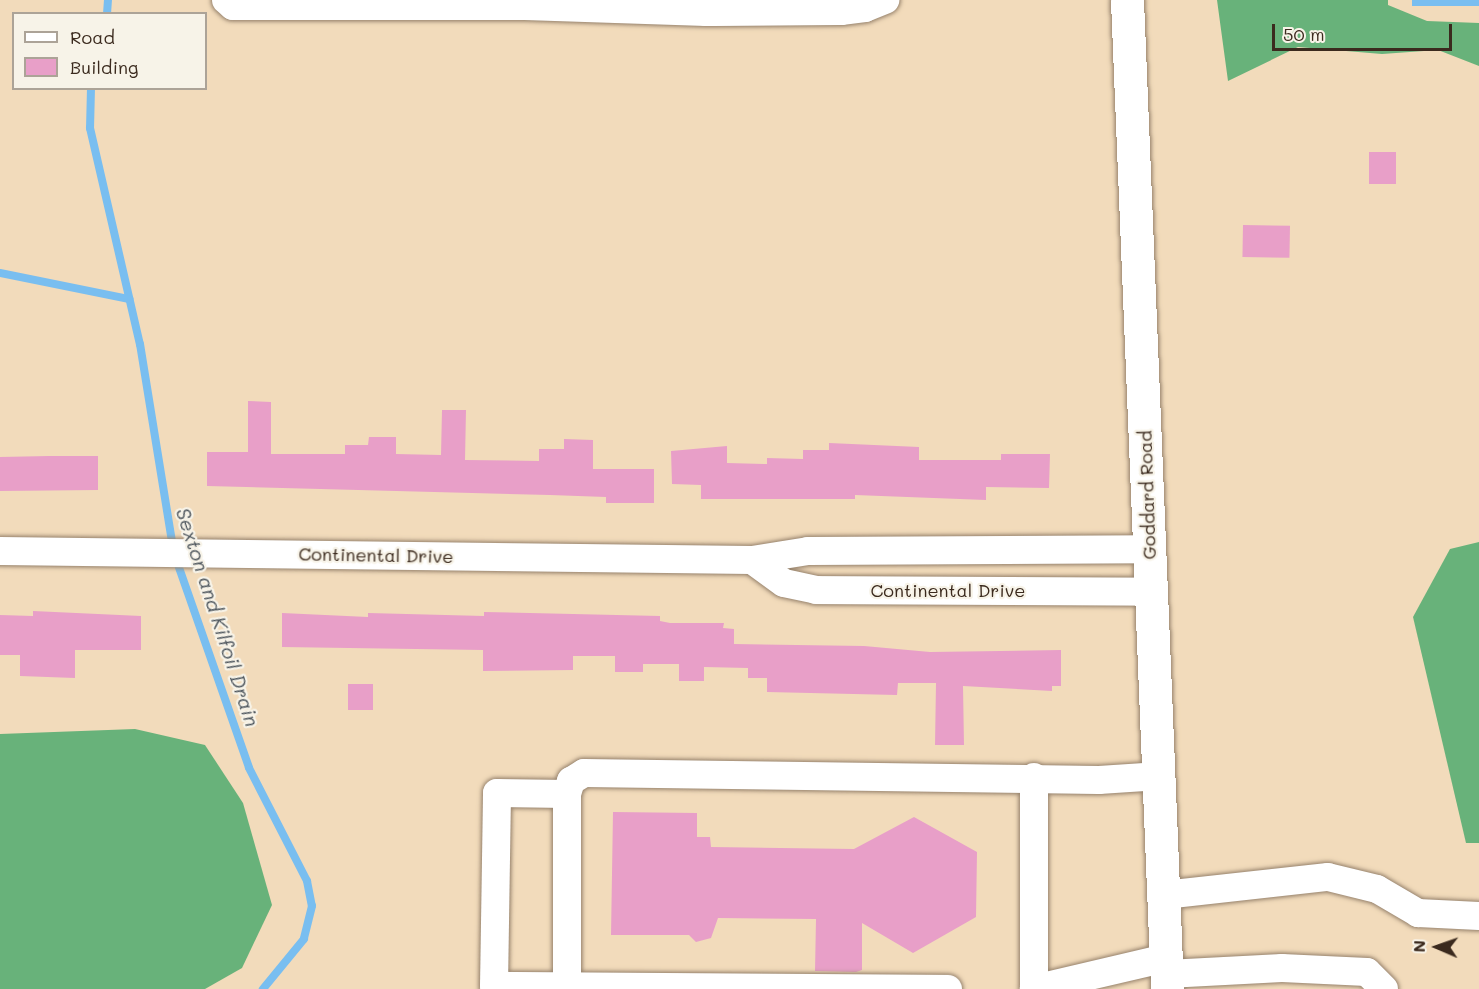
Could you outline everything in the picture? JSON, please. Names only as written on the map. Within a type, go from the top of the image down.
[{"type":"main road","name":"Goddard Road","points":[[1127,0],[1167,974]]},
{"type":"street","points":[[226,0],[233,6],[535,3],[706,12],[841,11],[865,8],[885,0]]},
{"type":"street","name":"Continental Drive","points":[[0,551],[753,560],[808,551],[1149,549]]},
{"type":"street","name":"Continental Drive","points":[[753,560],[784,583],[816,590],[1151,592]]},
{"type":"street","points":[[567,987],[567,794],[571,781],[584,773],[1034,777],[1099,780],[1160,776]]},
{"type":"street","points":[[1034,777],[1034,989],[1167,974],[1282,979],[1367,972],[1384,989]]},
{"type":"street","points":[[567,794],[497,793],[494,986],[948,989]]},
{"type":"street","points":[[1164,895],[1328,877],[1377,889],[1418,914],[1479,916]]},
{"type":"green space","points":[[1217,0],[1388,0],[1388,5],[1427,21],[1479,23],[1479,66],[1438,50],[1382,54],[1298,47],[1228,81]]},
{"type":"green space","points":[[1479,542],[1479,843],[1466,843],[1413,617],[1450,549]]},
{"type":"green space","points":[[135,729],[205,745],[243,803],[272,905],[242,968],[205,989],[0,989],[0,734]]},
{"type":"water","points":[[1412,0],[1479,0],[1479,6],[1412,6]]},
{"type":"building","points":[[1369,152],[1396,152],[1396,184],[1369,184]]},
{"type":"building","points":[[1243,225],[1290,226],[1289,258],[1242,257]]},
{"type":"building","points":[[248,401],[271,402],[271,454],[345,454],[345,445],[368,445],[369,437],[396,437],[396,454],[441,455],[442,410],[466,410],[465,460],[539,461],[539,449],[564,449],[564,439],[593,440],[593,469],[654,469],[654,503],[606,503],[606,497],[207,486],[207,452],[248,452]]},
{"type":"building","points":[[829,443],[919,447],[919,460],[1001,460],[1001,454],[1050,454],[1049,488],[986,487],[986,500],[855,495],[855,499],[701,499],[701,485],[672,484],[671,451],[727,446],[727,463],[767,464],[767,458],[803,459],[803,450],[829,450]]},
{"type":"building","points":[[98,456],[98,490],[0,491],[0,457]]},
{"type":"building","points":[[33,611],[141,616],[141,650],[75,650],[75,678],[20,676],[20,655],[0,655],[0,615],[33,616]]},
{"type":"building","points":[[484,612],[660,616],[660,621],[670,623],[724,623],[723,628],[734,629],[734,644],[864,646],[930,652],[1061,650],[1061,686],[1052,686],[1052,691],[963,686],[964,745],[935,745],[936,683],[898,683],[897,695],[767,692],[767,678],[748,678],[748,668],[704,667],[704,681],[679,681],[679,664],[643,664],[643,672],[615,672],[615,656],[573,656],[573,670],[483,671],[483,650],[282,647],[282,613],[368,617],[368,613],[484,616]]},
{"type":"building","points":[[348,684],[373,684],[373,710],[348,710]]},
{"type":"building","points":[[613,812],[697,813],[697,837],[710,837],[711,847],[854,849],[914,817],[977,852],[976,917],[913,953],[862,923],[862,970],[856,972],[815,971],[816,919],[718,918],[711,938],[696,942],[689,935],[611,935]]},
{"type":"waterway","name":"Sexton and Kilfoil Drain","points":[[107,12],[108,0]]},
{"type":"waterway","name":"Sexton and Kilfoil Drain","points":[[91,90],[90,128],[140,344],[173,548]]},
{"type":"waterway","points":[[0,273],[129,299]]},
{"type":"waterway","name":"Sexton and Kilfoil Drain","points":[[176,559],[249,768],[307,881],[312,906],[304,939],[263,989]]}]
